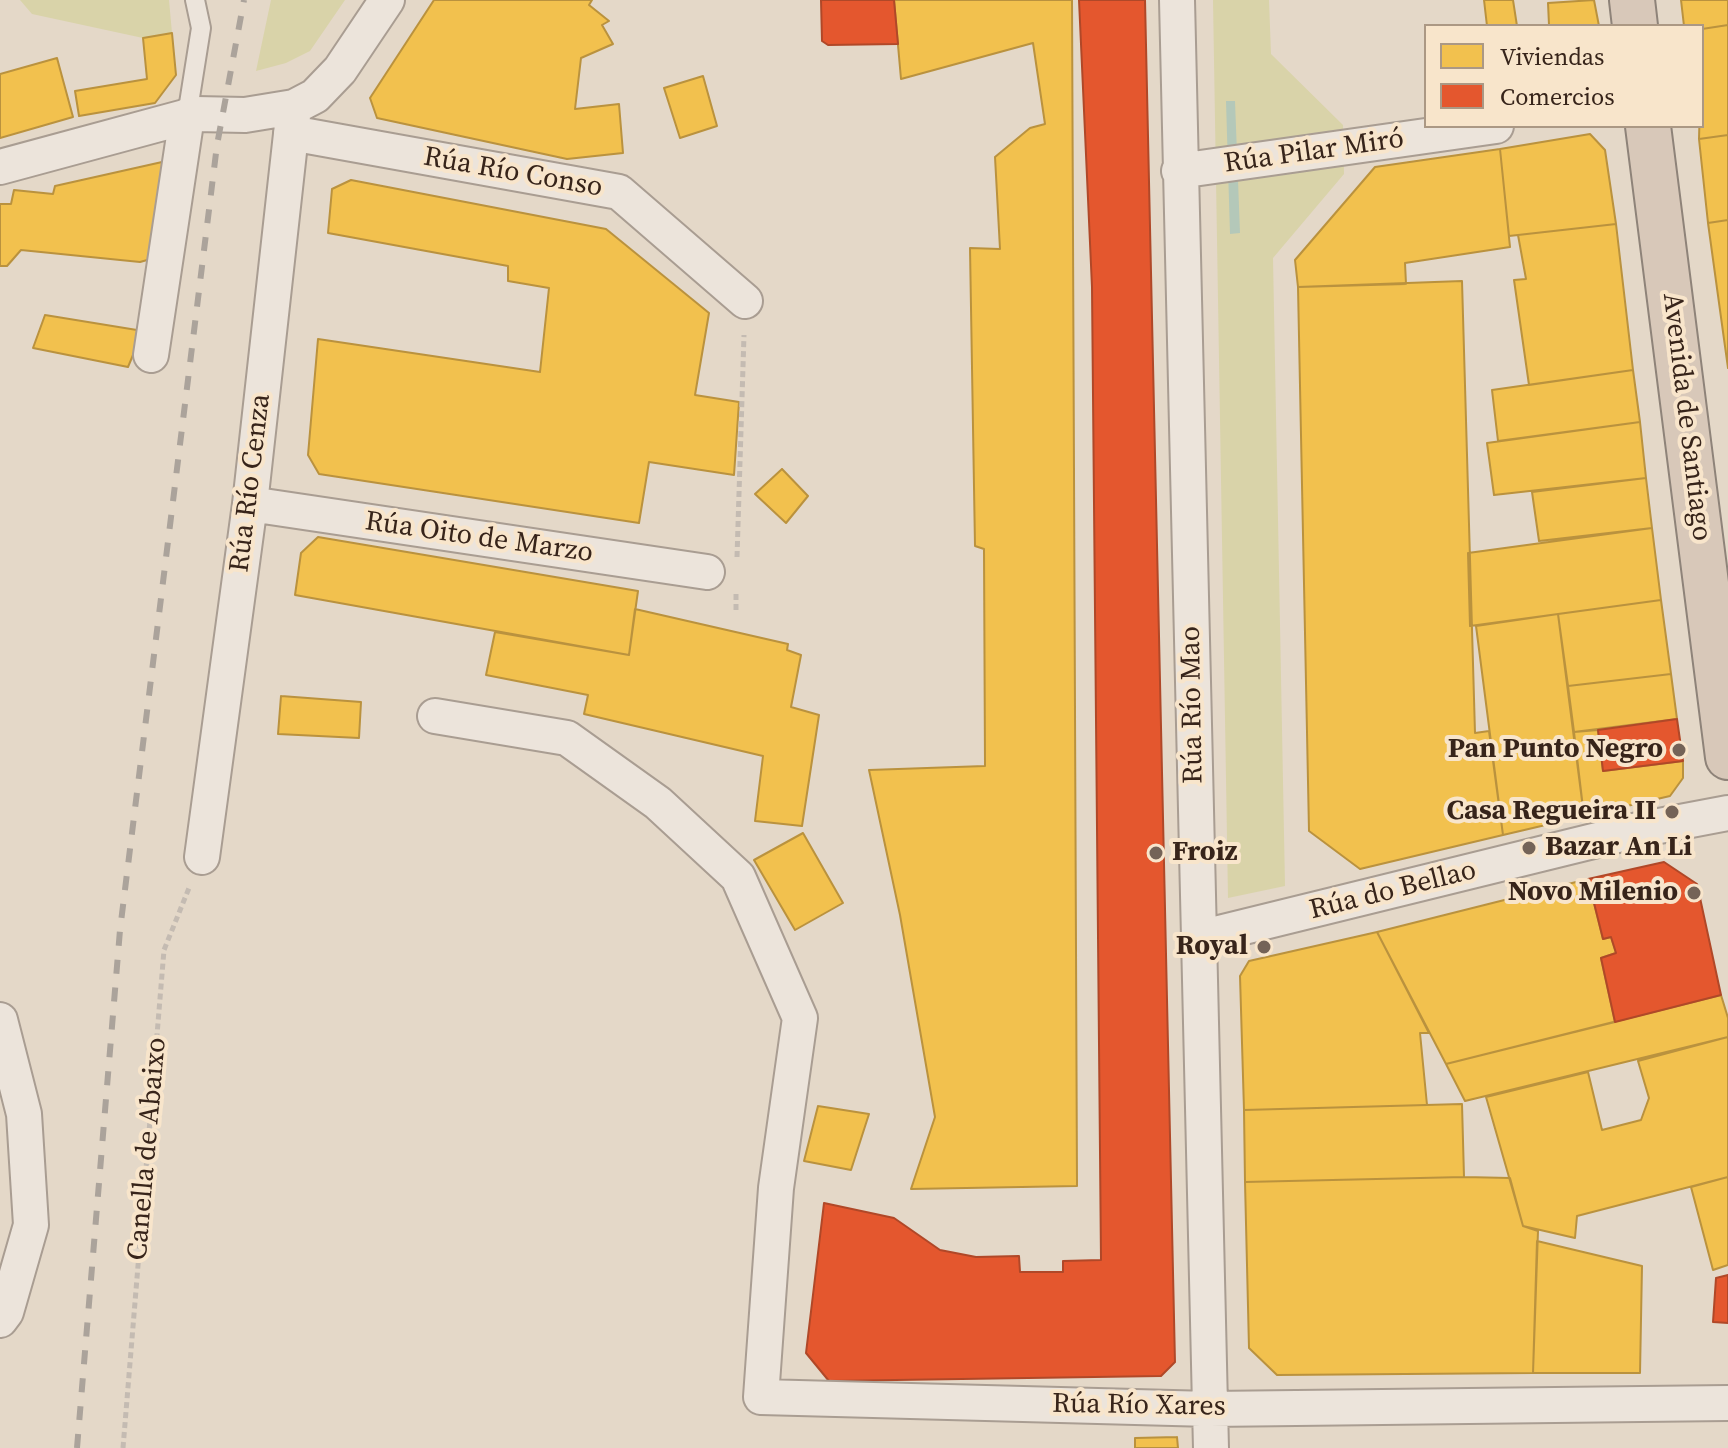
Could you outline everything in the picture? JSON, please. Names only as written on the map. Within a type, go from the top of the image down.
[{"type":"highway","points":[[1632,0],[1635,24]]},
{"type":"highway","name":"Avenida de Santiago","points":[[1648,128],[1728,757]]},
{"type":"street","points":[[0,167],[187,116],[222,114],[292,120],[340,70],[387,0]]},
{"type":"street","name":"Rúa Río Mao","points":[[1177,0],[1211,1448]]},
{"type":"street","points":[[151,355],[187,116]]},
{"type":"street","name":"Rúa Río Conso","points":[[292,120],[619,192],[745,301]]},
{"type":"street","name":"Rúa Río Cenza","points":[[202,857],[250,504],[292,120]]},
{"type":"street","name":"Rúa Pilar Miró","points":[[1179,171],[1482,128]]},
{"type":"street","name":"Rúa Oito de Marzo","points":[[250,504],[727,572]]},
{"type":"street","name":"Rúa Río Xares","points":[[435,716],[567,738],[658,803],[738,877],[800,1018],[776,1188],[761,1397],[1210,1409],[1728,1403]]},
{"type":"street","name":"Rúa do Bellao","points":[[1199,938],[1638,830],[1728,813]]},
{"type":"street","points":[[0,1020],[24,1114],[14,1166],[31,1225],[2,1314]]},
{"type":"lane","points":[[187,116],[201,28],[195,0]]},
{"type":"path","points":[[736,610],[727,572],[745,301]]},
{"type":"path","name":"Canella de Abaixo","points":[[123,1448],[164,950],[202,857]]},
{"type":"shaded area","points":[[20,0],[169,0],[172,33],[143,38],[32,14]]},
{"type":"shaded area","points":[[271,0],[345,0],[310,51],[286,63],[256,71]]},
{"type":"shaded area","points":[[1213,0],[1269,0],[1271,54],[1343,125],[1344,174],[1273,258],[1285,886],[1228,898]]},
{"type":"shaded area","points":[[1226,101],[1235,101],[1240,233],[1230,234]]},
{"type":"building: Viviendas","points":[[434,0],[592,0],[589,5],[609,21],[602,25],[613,44],[581,58],[575,109],[619,104],[623,153],[567,159],[377,118],[370,98]]},
{"type":"building: Viviendas","points":[[894,0],[1072,0],[1077,1186],[911,1189],[935,1117],[900,915],[869,770],[985,766],[984,549],[975,546],[970,248],[1000,249],[995,157],[1030,128],[1045,124],[1033,43],[901,79]]},
{"type":"building: Viviendas","points":[[1484,0],[1513,0],[1517,24],[1487,24]]},
{"type":"building: Viviendas","points":[[1594,0],[1599,24],[1549,24],[1548,3]]},
{"type":"building: Viviendas","points":[[1681,0],[1728,0],[1728,25],[1704,29],[1704,24],[1684,24]]},
{"type":"building: Viviendas","points":[[1728,25],[1728,135],[1699,139],[1699,128],[1704,128],[1704,29]]},
{"type":"building: Viviendas","points":[[172,33],[176,75],[155,103],[79,116],[75,91],[147,79],[143,38]]},
{"type":"building: Viviendas","points":[[57,58],[73,117],[0,138],[0,74]]},
{"type":"building: Viviendas","points":[[703,76],[717,126],[680,138],[664,88]]},
{"type":"building: Viviendas","points":[[1590,134],[1605,150],[1616,224],[1509,236],[1500,149]]},
{"type":"building: Viviendas","points":[[1728,135],[1728,220],[1708,223],[1699,139]]},
{"type":"building: Viviendas","points":[[1500,149],[1510,247],[1405,263],[1406,284],[1298,287],[1295,260],[1375,167]]},
{"type":"building: Viviendas","points":[[171,160],[158,257],[140,262],[21,250],[7,266],[0,266],[0,204],[11,204],[14,190],[53,194],[55,186]]},
{"type":"building: Viviendas","points":[[351,180],[606,229],[709,313],[695,395],[739,402],[734,475],[649,462],[639,523],[319,474],[308,455],[318,339],[540,372],[549,288],[508,281],[508,266],[328,233],[332,189]]},
{"type":"building: Viviendas","points":[[1728,220],[1728,368],[1708,223]]},
{"type":"building: Viviendas","points":[[1616,224],[1633,370],[1529,385],[1514,280],[1526,279],[1518,235]]},
{"type":"building: Viviendas","points":[[1462,281],[1475,733],[1489,731],[1503,835],[1360,869],[1309,831],[1298,287]]},
{"type":"building: Viviendas","points":[[45,315],[143,331],[128,367],[33,348]]},
{"type":"building: Viviendas","points":[[1633,370],[1640,422],[1498,441],[1492,390]]},
{"type":"building: Viviendas","points":[[1640,422],[1646,478],[1494,495],[1487,443]]},
{"type":"building: Viviendas","points":[[782,469],[808,496],[786,523],[755,494]]},
{"type":"building: Viviendas","points":[[1646,478],[1652,528],[1539,541],[1532,492]]},
{"type":"building: Viviendas","points":[[1652,528],[1661,600],[1470,626],[1468,553]]},
{"type":"building: Viviendas","points":[[318,537],[638,591],[629,655],[295,595],[301,553]]},
{"type":"building: Viviendas","points":[[1661,600],[1671,674],[1568,686],[1558,614]]},
{"type":"building: Viviendas","points":[[635,609],[788,644],[787,650],[801,655],[791,707],[819,715],[802,826],[755,821],[763,756],[584,714],[588,695],[486,675],[495,632],[629,655]]},
{"type":"building: Viviendas","points":[[1558,614],[1584,816],[1503,835],[1476,626]]},
{"type":"building: Viviendas","points":[[1671,674],[1677,719],[1574,732],[1568,686]]},
{"type":"building: Viviendas","points":[[281,696],[361,702],[359,738],[278,734]]},
{"type":"building: Viviendas","points":[[1598,730],[1603,771],[1683,761],[1683,778],[1670,796],[1584,816],[1574,732]]},
{"type":"building: Viviendas","points":[[803,833],[843,903],[795,930],[754,860]]},
{"type":"building: Viviendas","points":[[1588,879],[1603,939],[1611,937],[1616,953],[1601,958],[1615,1022],[1446,1064],[1377,932]]},
{"type":"building: Viviendas","points":[[1377,932],[1429,1033],[1420,1033],[1427,1105],[1244,1110],[1240,976],[1249,961]]},
{"type":"building: Viviendas","points":[[1721,995],[1728,1018],[1728,1037],[1465,1101],[1446,1064]]},
{"type":"building: Viviendas","points":[[1728,1037],[1728,1177],[1577,1216],[1575,1238],[1523,1226],[1486,1097],[1588,1072],[1602,1130],[1641,1120],[1649,1098],[1638,1061]]},
{"type":"building: Viviendas","points":[[1462,1104],[1464,1177],[1245,1182],[1244,1110]]},
{"type":"building: Viviendas","points":[[818,1106],[869,1114],[851,1170],[804,1161]]},
{"type":"building: Viviendas","points":[[1728,1177],[1728,1265],[1713,1270],[1691,1187]]},
{"type":"building: Viviendas","points":[[1510,1178],[1523,1226],[1538,1231],[1533,1373],[1277,1375],[1249,1348],[1245,1182]]},
{"type":"building: Viviendas","points":[[1537,1241],[1642,1266],[1640,1373],[1533,1373]]},
{"type":"building: Viviendas","points":[[1177,1437],[1178,1448],[1135,1448],[1135,1438]]},
{"type":"building: Comercios","points":[[821,0],[894,0],[898,44],[828,45],[822,41]]},
{"type":"building: Comercios","points":[[1079,0],[1145,0],[1175,1362],[1161,1376],[829,1381],[806,1353],[824,1203],[894,1218],[940,1250],[976,1257],[1019,1256],[1020,1272],[1063,1272],[1063,1261],[1101,1260],[1092,287]]},
{"type":"building: Comercios","points":[[1677,719],[1683,761],[1603,771],[1598,730]]},
{"type":"building: Comercios","points":[[1664,862],[1697,884],[1721,995],[1615,1022],[1601,958],[1616,953],[1611,937],[1603,939],[1588,879]]},
{"type":"building: Comercios","points":[[1728,1275],[1728,1323],[1713,1322],[1716,1278]]},
{"type":"railway","points":[[77,1448],[120,930],[217,145],[244,0]]},
{"type":"place","name":"Pan Punto Negro","points":[[1679,750]]},
{"type":"place","name":"Casa Regueira II","points":[[1672,812]]},
{"type":"place","name":"Bazar An Li","points":[[1529,848]]},
{"type":"place","name":"Froiz","points":[[1156,853]]},
{"type":"place","name":"Novo Milenio","points":[[1694,893]]},
{"type":"place","name":"Royal","points":[[1264,947]]}]
